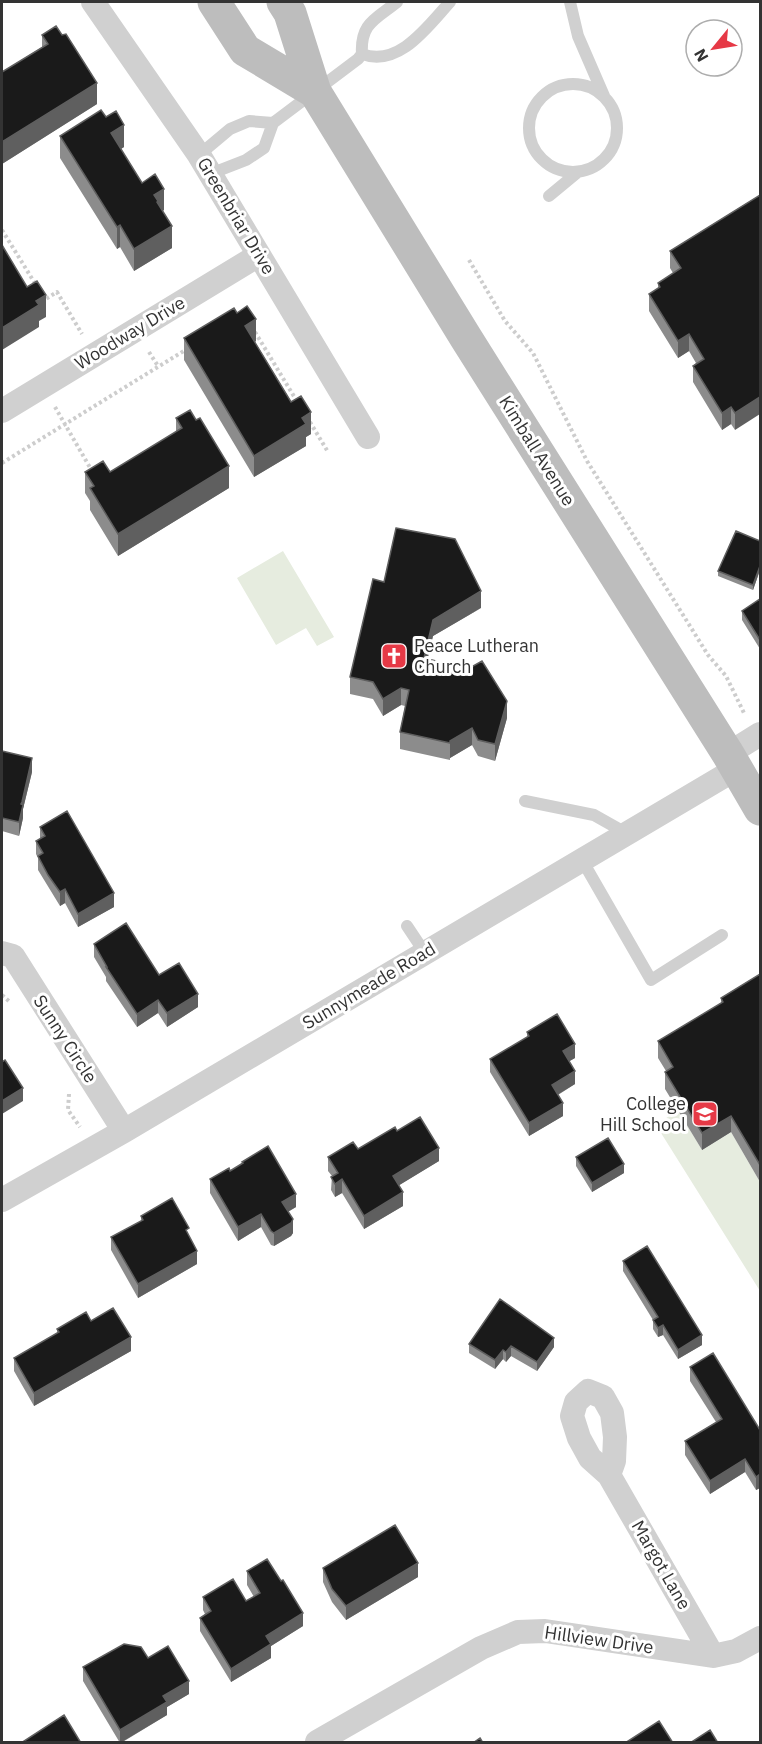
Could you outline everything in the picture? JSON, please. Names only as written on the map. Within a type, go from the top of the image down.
[{"type":"main road","name":"Kimball Avenue","points":[[214,2],[245,50],[315,92]]},
{"type":"main road","name":"Kimball Avenue","points":[[283,2],[290,13],[315,92],[760,809]]},
{"type":"street","name":"Greenbriar Drive","points":[[93,2],[204,164],[368,437]]},
{"type":"street","name":"Woodway Drive","points":[[2,411],[259,255]]},
{"type":"street","name":"Sunnymeade Road","points":[[2,1200],[124,1131],[626,833],[732,761],[760,734]]},
{"type":"street","name":"Sunny Circle","points":[[2,953],[13,956],[124,1131]]},
{"type":"street","name":"Margot Lane","points":[[609,1475],[713,1656]]},
{"type":"street","name":"Hillview Drive","points":[[316,1743],[481,1648],[518,1632],[545,1631],[713,1656],[736,1651],[760,1638]]},
{"type":"lane","points":[[362,54],[366,27],[397,2]]},
{"type":"lane","points":[[362,54],[382,58],[398,52],[413,41],[450,2]]},
{"type":"lane","points":[[570,2],[579,36],[604,96]]},
{"type":"lane","points":[[204,164],[246,160],[264,148],[273,123],[362,54]]},
{"type":"lane","points":[[568,83],[592,88],[604,96],[611,104],[617,121],[617,135],[607,158],[593,168],[578,172],[564,171],[551,166],[537,154],[530,140],[528,126],[531,113],[545,93],[568,83]]},
{"type":"lane","points":[[204,164],[230,129],[249,121],[273,123]]},
{"type":"lane","points":[[549,196],[578,172]]},
{"type":"lane","points":[[525,801],[594,815],[626,833]]},
{"type":"lane","points":[[582,860],[651,980],[722,935]]},
{"type":"lane","points":[[407,926],[425,953]]},
{"type":"path","points":[[2,230],[44,300],[57,292],[95,355]]},
{"type":"path","points":[[469,260],[506,321],[534,353],[587,461],[708,655],[726,676],[740,706],[760,734]]},
{"type":"path","points":[[250,324],[328,452]]},
{"type":"path","points":[[2,463],[196,343]]},
{"type":"path","points":[[43,386],[94,475]]},
{"type":"shaded area","points":[[283,551],[334,637],[317,646],[306,628],[276,645],[237,578]]},
{"type":"shaded area","points":[[678,1110],[702,1150],[731,1132],[760,1182],[760,1291],[656,1125]]},
{"type":"building","points":[[56,26],[62,35],[66,34],[97,83],[2,142],[2,72],[48,44],[42,35]]},
{"type":"building","points":[[101,110],[106,117],[116,111],[124,125],[111,133],[142,183],[155,174],[164,189],[154,195],[172,226],[134,249],[120,225],[117,227],[60,136]]},
{"type":"building","points":[[760,195],[760,397],[735,413],[731,407],[722,413],[693,366],[704,359],[689,334],[678,341],[649,294],[660,287],[658,283],[681,268],[670,251]]},
{"type":"building","points":[[2,245],[27,287],[37,281],[46,295],[36,301],[39,305],[2,328]]},
{"type":"building","points":[[247,306],[256,319],[245,326],[291,402],[301,396],[311,412],[302,418],[306,424],[254,456],[184,338],[234,308],[237,313]]},
{"type":"building","points":[[190,410],[196,420],[200,418],[229,466],[118,534],[90,488],[94,486],[85,472],[103,461],[110,472],[182,428],[176,418]]},
{"type":"building","name":"Peace Lutheran Church","points":[[396,528],[455,539],[481,591],[433,620],[424,658],[468,669],[482,661],[507,701],[495,744],[478,740],[472,728],[450,743],[400,732],[409,690],[401,688],[383,699],[373,682],[350,677],[373,579],[384,582]]},
{"type":"building","points":[[736,531],[760,541],[760,566],[753,585],[718,571]]},
{"type":"building","points":[[760,599],[760,640],[742,611]]},
{"type":"building","points":[[2,751],[32,758],[19,822],[2,818]]},
{"type":"building","points":[[67,811],[114,893],[78,914],[65,889],[60,892],[48,875],[38,856],[43,853],[36,841],[45,836],[40,827]]},
{"type":"building","points":[[126,923],[159,975],[179,963],[198,994],[167,1013],[158,1000],[137,1014],[106,967],[94,944]]},
{"type":"building","points":[[760,974],[760,1165],[731,1116],[702,1133],[665,1072],[673,1067],[658,1041],[723,1002],[721,998]]},
{"type":"building","points":[[557,1014],[575,1044],[563,1051],[575,1071],[552,1085],[563,1103],[529,1123],[490,1059],[529,1036],[527,1032]]},
{"type":"building","points":[[5,1060],[23,1088],[2,1101],[2,1062]]},
{"type":"building","points":[[420,1117],[439,1148],[393,1176],[403,1192],[364,1216],[342,1179],[335,1184],[331,1177],[338,1173],[328,1157],[353,1142],[358,1149],[395,1127],[397,1131]]},
{"type":"building","points":[[608,1138],[624,1164],[592,1183],[576,1157]]},
{"type":"building","points":[[268,1146],[296,1194],[282,1202],[293,1219],[291,1223],[274,1233],[261,1214],[238,1227],[210,1179],[229,1168],[230,1171]]},
{"type":"building","points":[[172,1198],[189,1228],[186,1230],[197,1251],[138,1284],[111,1237],[143,1220],[141,1216]]},
{"type":"building","points":[[647,1246],[702,1335],[678,1350],[663,1325],[658,1328],[653,1320],[658,1317],[623,1261]]},
{"type":"building","points":[[500,1299],[554,1338],[537,1362],[511,1346],[506,1352],[503,1350],[495,1360],[469,1344]]},
{"type":"building","points":[[113,1308],[131,1337],[34,1393],[14,1358],[59,1332],[57,1329],[86,1312],[91,1321]]},
{"type":"building","points":[[713,1353],[760,1430],[760,1474],[756,1477],[745,1459],[710,1481],[685,1441],[722,1419],[690,1367]]},
{"type":"building","points":[[395,1525],[418,1563],[346,1606],[332,1589],[323,1568]]},
{"type":"building","points":[[267,1559],[303,1613],[266,1636],[271,1644],[231,1669],[200,1618],[211,1611],[203,1597],[233,1579],[246,1601],[260,1593],[247,1571]]},
{"type":"building","points":[[124,1644],[141,1647],[148,1658],[168,1646],[189,1681],[163,1696],[167,1702],[120,1730],[83,1667]]},
{"type":"building","points":[[64,1715],[81,1743],[21,1743]]},
{"type":"building","points":[[659,1721],[673,1743],[625,1743]]},
{"type":"building","points":[[710,1730],[718,1743],[690,1743]]},
{"type":"building","points":[[480,1738],[483,1743],[473,1743]]},
{"type":"place","name":"Peace Lutheran Church","points":[[394,656]]},
{"type":"place","name":"College Hill School","points":[[705,1114]]}]
